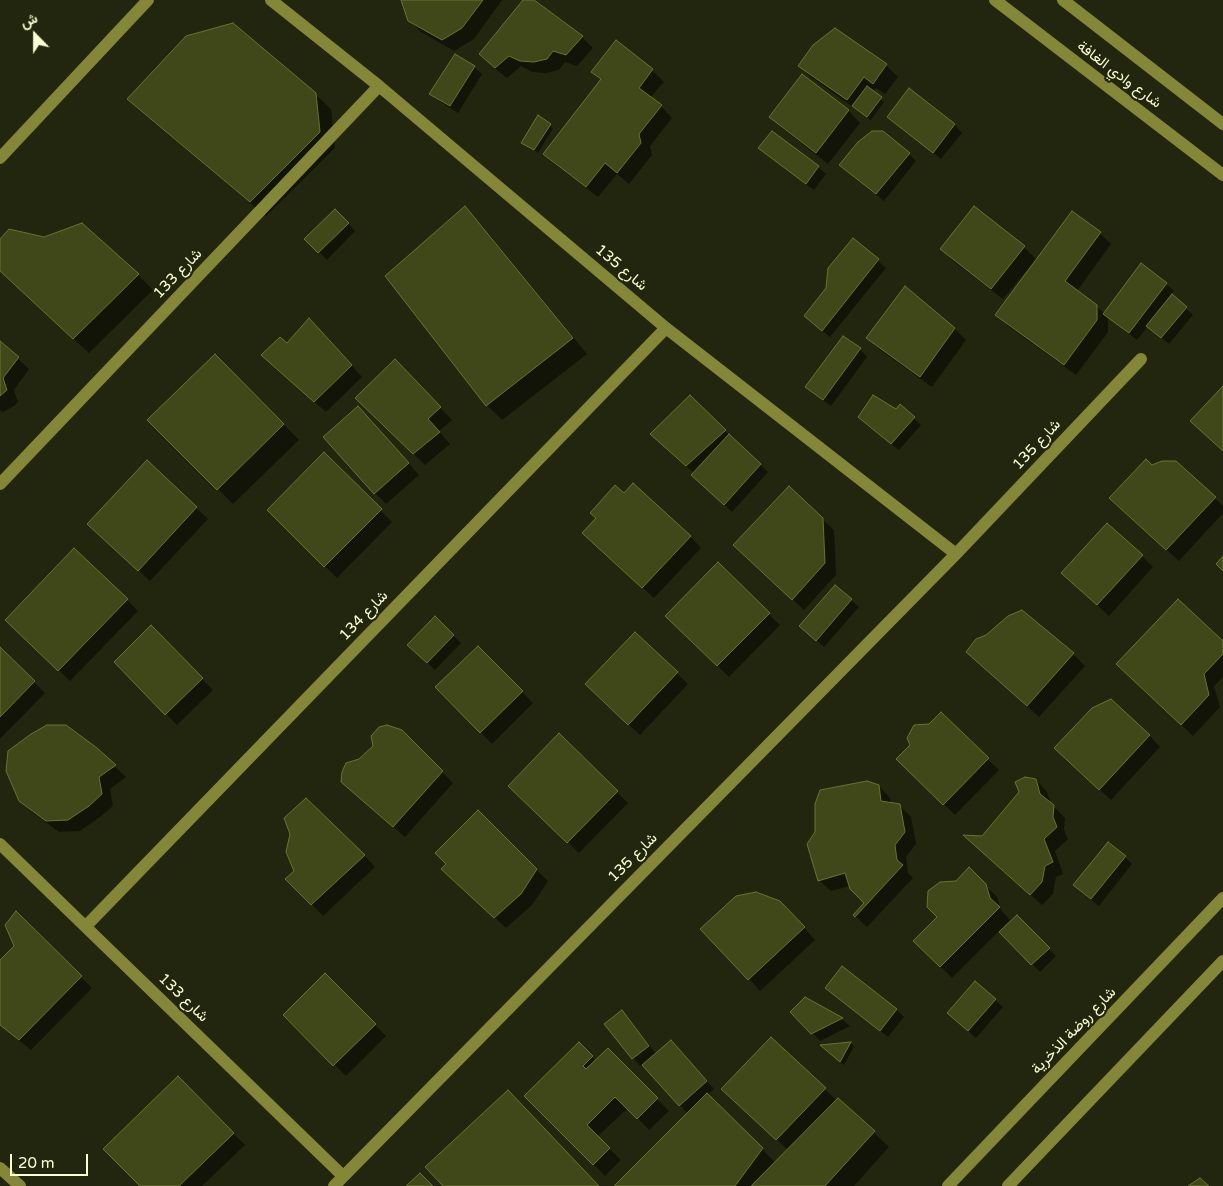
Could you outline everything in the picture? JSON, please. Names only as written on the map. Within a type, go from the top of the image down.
[{"type":"street","points":[[0,158],[148,0]]},
{"type":"street","name":"شارع 135","points":[[271,0],[379,86],[666,328],[956,554]]},
{"type":"street","name":"شارع وادي الغافة","points":[[995,0],[1223,175]]},
{"type":"street","name":"شارع وادي الغافة","points":[[1063,0],[1223,124]]},
{"type":"street","name":"شارع 133","points":[[0,484],[379,86]]},
{"type":"street","name":"شارع 134","points":[[86,926],[666,328]]},
{"type":"street","name":"شارع 135","points":[[334,1186],[956,554],[1141,359]]},
{"type":"street","name":"شارع 133","points":[[0,844],[343,1176]]},
{"type":"street","name":"شارع روضة الذخرية","points":[[948,1186],[1223,898]]},
{"type":"street","points":[[1008,1186],[1223,960]]},
{"type":"street","points":[[0,1168],[20,1186]]},
{"type":"building","points":[[401,0],[483,0],[462,28],[442,40],[408,21]]},
{"type":"building","points":[[523,0],[534,0],[583,36],[566,55],[553,51],[547,59],[534,62],[520,61],[509,56],[495,68],[479,54]]},
{"type":"building","points":[[233,23],[316,93],[320,132],[250,202],[127,99],[186,36]]},
{"type":"building","points":[[835,28],[887,64],[873,84],[864,77],[847,100],[798,66],[813,45]]},
{"type":"building","points":[[616,40],[653,69],[639,88],[662,105],[639,134],[641,143],[617,173],[605,163],[586,187],[543,154],[601,79],[591,72]]},
{"type":"building","points":[[455,54],[475,66],[450,106],[429,94]]},
{"type":"building","points":[[802,74],[849,110],[816,153],[769,117]]},
{"type":"building","points":[[867,86],[882,97],[867,117],[852,106]]},
{"type":"building","points":[[909,88],[955,124],[933,153],[887,117]]},
{"type":"building","points":[[538,115],[551,124],[534,150],[521,143]]},
{"type":"building","points":[[772,131],[819,166],[806,184],[758,148]]},
{"type":"building","points":[[872,131],[883,131],[910,153],[876,194],[839,165],[858,142]]},
{"type":"building","points":[[465,206],[573,338],[486,406],[385,276]]},
{"type":"building","points":[[974,206],[1025,246],[991,289],[940,249]]},
{"type":"building","points":[[335,209],[349,223],[318,253],[304,239]]},
{"type":"building","points":[[1072,211],[1101,232],[1065,281],[1097,305],[1097,320],[1064,365],[995,315]]},
{"type":"building","points":[[82,223],[139,274],[73,339],[0,271],[0,239],[9,229],[44,237]]},
{"type":"building","points":[[853,238],[879,259],[822,331],[804,316],[826,288],[828,268]]},
{"type":"building","points":[[1141,263],[1167,283],[1129,333],[1103,314]]},
{"type":"building","points":[[905,286],[955,328],[920,377],[866,338]]},
{"type":"building","points":[[1172,294],[1187,307],[1161,338],[1146,326]]},
{"type":"building","points":[[309,318],[352,365],[314,402],[261,355],[280,337],[287,343]]},
{"type":"building","points":[[843,336],[861,348],[823,400],[805,387]]},
{"type":"building","points":[[0,341],[19,357],[3,378],[7,390],[0,396]]},
{"type":"building","points":[[215,354],[284,424],[217,490],[147,420]]},
{"type":"building","points":[[395,359],[441,407],[428,419],[440,432],[413,454],[355,398]]},
{"type":"building","points":[[1223,386],[1223,451],[1190,421]]},
{"type":"building","points":[[690,395],[726,430],[686,466],[650,434]]},
{"type":"building","points":[[873,395],[896,409],[900,404],[915,417],[891,444],[858,417]]},
{"type":"building","points":[[358,406],[409,463],[374,494],[323,437]]},
{"type":"building","points":[[729,434],[761,464],[724,505],[691,475]]},
{"type":"building","points":[[324,452],[382,509],[324,567],[267,510]]},
{"type":"building","points":[[1146,459],[1152,465],[1162,461],[1176,461],[1216,497],[1166,550],[1109,498]]},
{"type":"building","points":[[147,460],[197,507],[138,571],[87,524]]},
{"type":"building","points":[[633,483],[691,536],[642,588],[582,533],[596,518],[590,513],[615,485],[624,493]]},
{"type":"building","points":[[789,486],[823,518],[825,563],[792,600],[733,545]]},
{"type":"building","points":[[1107,523],[1143,555],[1097,605],[1061,573]]},
{"type":"building","points":[[74,548],[128,599],[58,671],[5,620]]},
{"type":"building","points":[[1223,556],[1223,571],[1216,564]]},
{"type":"building","points":[[718,562],[770,613],[717,666],[665,616]]},
{"type":"building","points":[[835,585],[852,599],[816,641],[799,626]]},
{"type":"building","points":[[1178,599],[1223,641],[1223,654],[1204,674],[1209,695],[1181,725],[1116,664]]},
{"type":"building","points":[[1022,610],[1074,653],[1027,706],[966,652],[976,639],[986,635],[1008,616]]},
{"type":"building","points":[[435,616],[454,635],[427,663],[407,645]]},
{"type":"building","points":[[151,625],[203,678],[165,715],[114,662]]},
{"type":"building","points":[[635,632],[678,672],[628,725],[585,684]]},
{"type":"building","points":[[478,646],[523,691],[480,733],[435,687]]},
{"type":"building","points":[[0,647],[35,681],[0,717]]},
{"type":"building","points":[[1111,699],[1150,735],[1099,790],[1054,748],[1092,708]]},
{"type":"building","points":[[941,712],[989,758],[943,805],[896,759],[910,745],[907,738],[914,725],[929,724]]},
{"type":"building","points":[[47,725],[66,725],[116,765],[99,777],[102,794],[89,806],[68,820],[46,821],[19,801],[6,771],[8,751]]},
{"type":"building","points":[[387,725],[402,730],[443,771],[393,827],[341,782],[342,772],[346,763],[359,759],[373,746],[371,736],[379,727]]},
{"type":"building","points":[[559,733],[618,791],[567,843],[508,786]]},
{"type":"building","points":[[1025,777],[1036,779],[1040,794],[1054,805],[1053,817],[1057,827],[1044,839],[1053,862],[1045,866],[1042,882],[1030,895],[963,835],[982,836],[1019,792],[1015,782]]},
{"type":"building","points":[[867,781],[879,785],[881,801],[900,804],[905,832],[895,845],[897,860],[903,865],[855,917],[853,915],[864,903],[850,889],[845,873],[818,881],[807,844],[815,832],[815,804],[820,790]]},
{"type":"building","points":[[306,798],[365,855],[311,905],[285,879],[294,871],[286,852],[290,834],[284,818]]},
{"type":"building","points":[[478,810],[537,869],[521,894],[494,918],[441,869],[446,864],[435,853]]},
{"type":"building","points":[[1108,842],[1126,856],[1091,899],[1073,885]]},
{"type":"building","points":[[969,867],[986,884],[990,898],[1000,907],[940,967],[913,941],[937,917],[927,907],[928,891],[940,882],[956,881]]},
{"type":"building","points":[[756,892],[780,901],[805,927],[748,980],[700,929],[736,896]]},
{"type":"building","points":[[16,911],[82,976],[19,1040],[0,1025],[0,960],[14,946],[5,925]]},
{"type":"building","points":[[1017,915],[1050,948],[1031,965],[999,932]]},
{"type":"building","points":[[842,966],[897,1009],[880,1031],[825,988]]},
{"type":"building","points":[[325,973],[376,1024],[333,1066],[283,1015]]},
{"type":"building","points":[[975,981],[996,999],[968,1031],[947,1013]]},
{"type":"building","points":[[805,997],[843,1018],[811,1034],[790,1012]]},
{"type":"building","points":[[622,1010],[649,1046],[632,1059],[604,1024]]},
{"type":"building","points":[[771,1037],[826,1088],[776,1140],[721,1089]]},
{"type":"building","points":[[671,1040],[707,1081],[679,1106],[642,1065]]},
{"type":"building","points":[[579,1042],[593,1056],[583,1066],[586,1069],[608,1048],[658,1098],[637,1119],[615,1097],[587,1125],[610,1148],[593,1165],[524,1096]]},
{"type":"building","points":[[851,1042],[840,1062],[820,1045]]},
{"type":"building","points":[[178,1076],[234,1133],[179,1186],[140,1186],[103,1149]]},
{"type":"building","points":[[508,1090],[599,1186],[443,1186],[425,1167]]},
{"type":"building","points":[[707,1093],[763,1148],[735,1186],[614,1186]]},
{"type":"building","points":[[838,1098],[875,1131],[825,1186],[751,1186]]},
{"type":"building","points":[[420,1173],[433,1186],[406,1186]]},
{"type":"building","points":[[1200,1178],[1209,1186],[1188,1186]]}]
